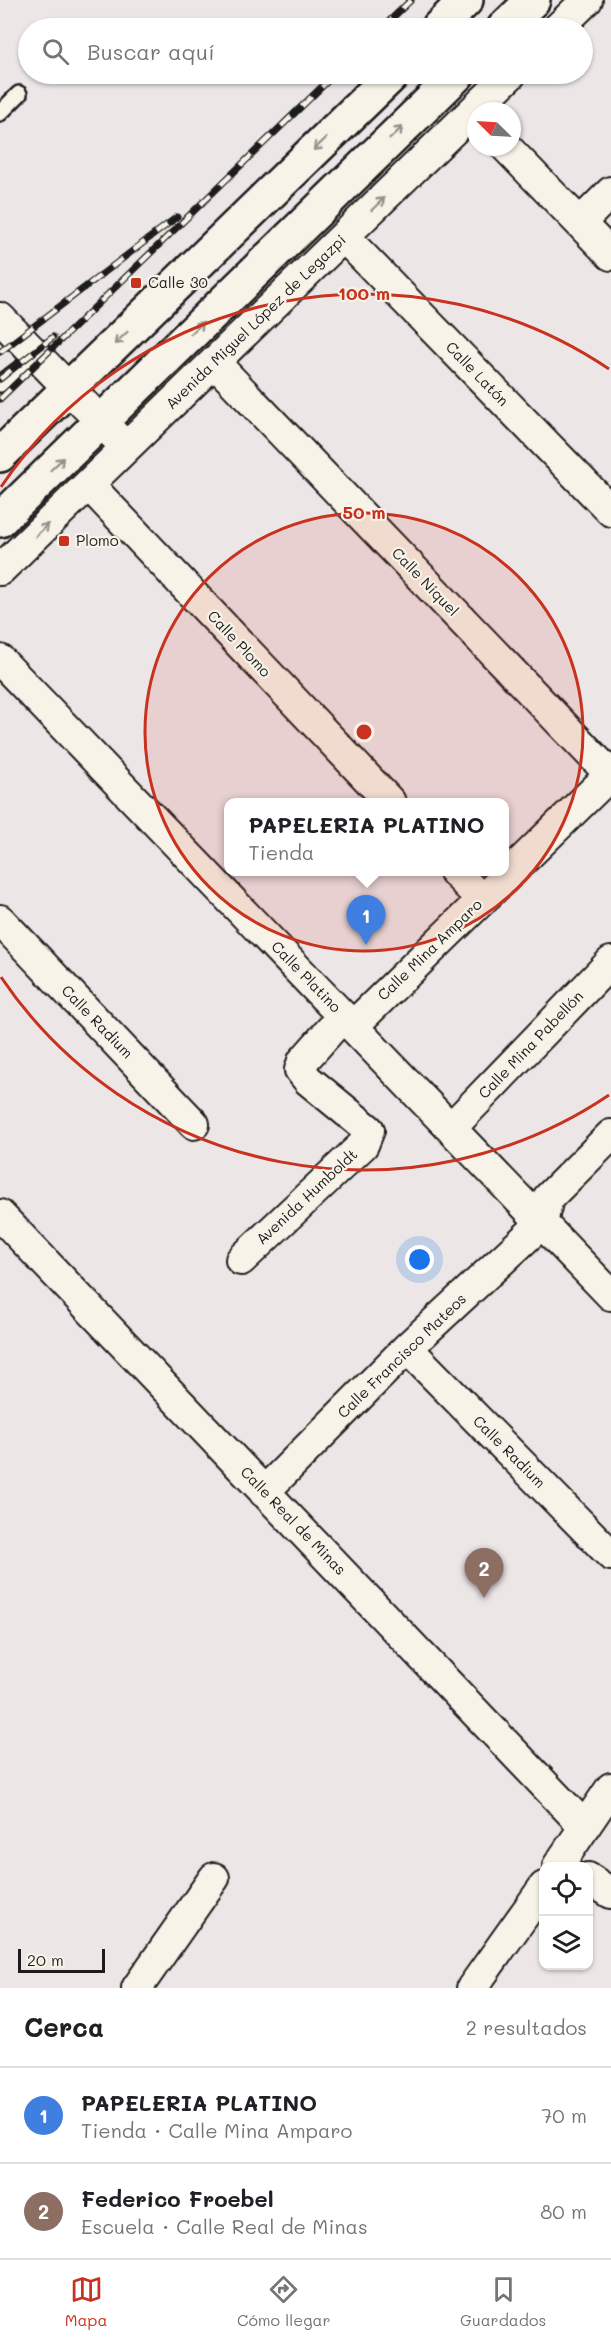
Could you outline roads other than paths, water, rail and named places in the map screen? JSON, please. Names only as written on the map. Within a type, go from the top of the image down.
[{"type":"main road","points":[[448,18],[466,0]]},
{"type":"main road","points":[[514,18],[531,1]]},
{"type":"main road","points":[[0,455],[383,84]]},
{"type":"main road","points":[[0,520],[439,84]]},
{"type":"street","points":[[568,18],[587,0]]},
{"type":"street","points":[[531,1],[547,18]]},
{"type":"street","points":[[451,84],[467,105]]},
{"type":"street","name":"Avenida Miguel López de Legazpi","points":[[485,102],[502,84]]},
{"type":"street","name":"Avenida Miguel López de Legazpi","points":[[0,570],[467,121]]},
{"type":"street","points":[[515,156],[611,255]]},
{"type":"street","points":[[580,223],[611,192]]},
{"type":"street","name":"Calle Latón","points":[[344,237],[611,511]]},
{"type":"street","points":[[0,318],[127,448]]},
{"type":"street","name":"Calle Níquel","points":[[215,363],[611,775]]},
{"type":"street","name":"Calle Plomo","points":[[89,484],[386,798]]},
{"type":"street","name":"Calle Platino","points":[[0,660],[611,1295]]},
{"type":"street","name":"Calle Mina Amparo","points":[[509,874],[611,775]]},
{"type":"street","points":[[459,876],[482,900]]},
{"type":"street","name":"Calle Mina Amparo","points":[[369,1130],[308,1080],[300,1070],[303,1061],[507,876]]},
{"type":"street","name":"Calle Radium","points":[[0,920],[194,1124]]},
{"type":"street","name":"Calle Mina Pabellón","points":[[451,1128],[611,962]]},
{"type":"street","name":"Avenida Humboldt","points":[[241,1260],[363,1145],[369,1130]]},
{"type":"street","points":[[542,1223],[548,1198],[611,1135]]},
{"type":"street","name":"Calle Real de Minas","points":[[0,1215],[585,1827]]},
{"type":"street","name":"Calle Francisco Mateos","points":[[264,1492],[407,1348],[542,1223]]},
{"type":"street","name":"Calle Radium","points":[[407,1348],[611,1555]]},
{"type":"street","points":[[565,1862],[611,1788]]},
{"type":"street","points":[[137,1988],[214,1878]]},
{"type":"street","points":[[593,1881],[611,1893]]},
{"type":"street","points":[[472,1988],[539,1893]]},
{"type":"lane","points":[[0,113],[19,94]]},
{"type":"lane","points":[[0,384],[37,356]]},
{"type":"railway","points":[[392,18],[411,0]]},
{"type":"railway","points":[[0,399],[325,84]]},
{"type":"railway","points":[[0,352],[177,217]]},
{"type":"railway","points":[[0,379],[53,337]]},
{"type":"place","name":"Calle 30","points":[[136,283]]},
{"type":"place","name":"Plomo","points":[[64,541]]},
{"type":"place","name":"PAPELERIA PLATINO","points":[[366,945]]},
{"type":"place","name":"Federico Froebel","points":[[484,1598]]}]
